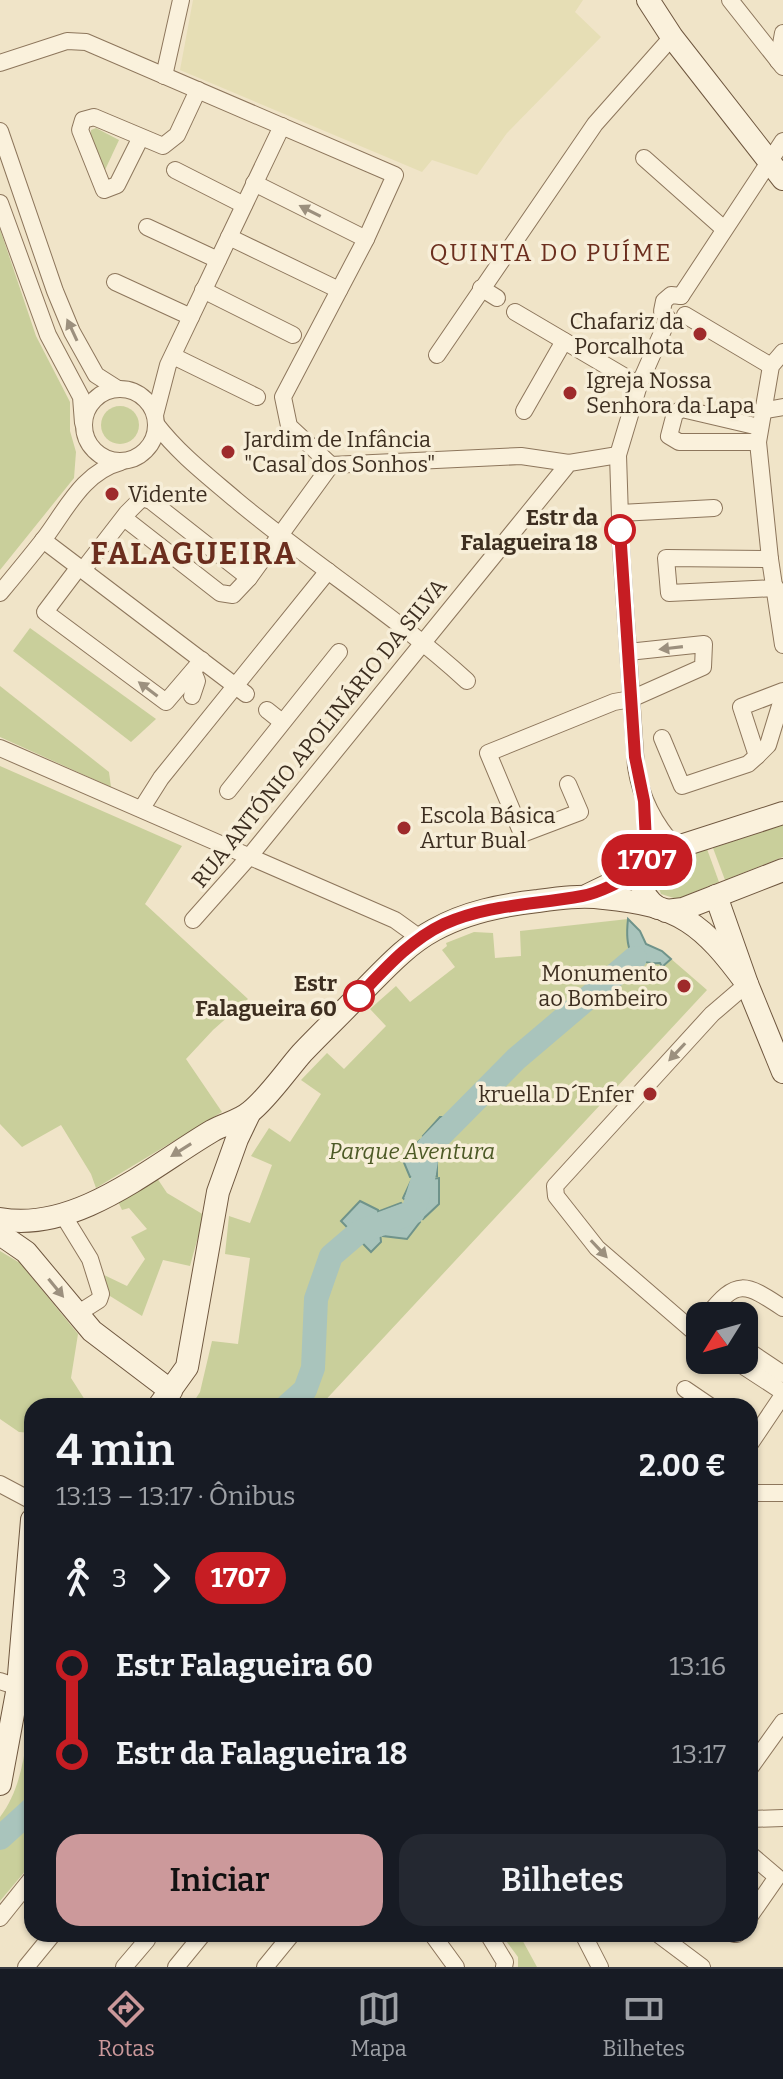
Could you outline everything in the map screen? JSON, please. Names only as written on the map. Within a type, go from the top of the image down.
[{"type":"street","points":[[164,76],[181,0]]},
{"type":"street","points":[[648,0],[672,37],[778,152],[783,179]]},
{"type":"street","points":[[663,0],[702,58],[778,152]]},
{"type":"street","points":[[730,0],[780,64]]},
{"type":"street","points":[[780,64],[783,33]]},
{"type":"street","points":[[437,355],[595,124],[672,37]]},
{"type":"street","points":[[0,63],[79,40],[395,175],[366,239],[283,397],[289,426],[331,465],[521,456],[569,463],[618,455]]},
{"type":"street","points":[[141,137],[117,185],[104,190],[80,130],[83,120],[94,117],[163,146],[172,141],[198,90]]},
{"type":"street","points":[[171,360],[145,384],[105,392],[94,399],[86,410],[84,430],[91,447],[99,455],[128,460],[150,445],[171,360],[282,126]]},
{"type":"street","points":[[0,131],[62,309],[92,370],[101,380],[141,395],[156,420],[188,460],[279,536],[423,641],[467,681]]},
{"type":"street","points":[[681,296],[778,152]]},
{"type":"street","points":[[644,158],[724,229]]},
{"type":"street","points":[[175,170],[244,205]]},
{"type":"street","points":[[254,183],[366,239]]},
{"type":"street","points":[[0,203],[48,335],[81,397],[89,453],[85,483]]},
{"type":"street","points":[[147,227],[218,260]]},
{"type":"street","points":[[229,237],[339,290]]},
{"type":"street","points":[[27,281],[49,273]]},
{"type":"street","points":[[115,282],[191,317]]},
{"type":"street","points":[[481,288],[497,298]]},
{"type":"street","points":[[203,290],[293,335]]},
{"type":"street","points":[[671,295],[681,296],[687,305],[685,315],[678,320],[668,319],[662,311],[664,301],[671,295]]},
{"type":"street","points":[[515,312],[639,385]]},
{"type":"street","points":[[685,315],[771,366]]},
{"type":"street","points":[[668,319],[639,385],[618,455],[636,767],[644,801],[646,865],[641,879],[643,891],[649,902],[662,910],[683,909],[783,870]]},
{"type":"street","points":[[524,411],[564,341]]},
{"type":"street","points":[[783,352],[771,366],[760,427],[770,559],[783,645]]},
{"type":"street","points":[[171,360],[257,397]]},
{"type":"street","points":[[760,427],[682,409],[675,413],[669,436],[679,442],[760,427],[783,407]]},
{"type":"street","points":[[0,593],[85,483],[104,468],[157,451],[188,460]]},
{"type":"street","name":"RUA ANTÓNIO APOLINÁRIO DA SILVA","points":[[193,920],[249,857],[569,463]]},
{"type":"street","points":[[124,518],[220,593],[233,595],[249,578],[331,465]]},
{"type":"street","points":[[197,666],[166,702],[45,612],[142,498],[151,501],[249,578]]},
{"type":"street","points":[[620,513],[714,508]]},
{"type":"street","points":[[43,540],[197,666],[241,690]]},
{"type":"street","points":[[770,559],[666,558],[669,593],[776,588]]},
{"type":"street","points":[[142,808],[161,778],[241,690],[328,571]]},
{"type":"street","points":[[568,784],[580,812],[522,834],[488,753],[614,702],[631,699],[703,667],[704,644],[628,652]]},
{"type":"street","points":[[228,791],[339,652]]},
{"type":"street","points":[[192,696],[197,681],[197,666]]},
{"type":"street","points":[[757,756],[741,707],[783,694]]},
{"type":"street","points":[[662,738],[682,786],[748,764],[768,745],[783,694]]},
{"type":"street","points":[[267,710],[282,722]]},
{"type":"street","points":[[0,748],[395,920],[420,938]]},
{"type":"street","points":[[644,801],[661,832],[676,848]]},
{"type":"street","points":[[586,896],[646,865],[656,855],[782,813]]},
{"type":"street","points":[[166,1398],[187,1367],[218,1192],[249,1114],[303,1052],[420,938],[444,924],[495,907],[586,896],[641,902],[688,920],[707,934],[747,984],[777,1038],[783,1072]]},
{"type":"street","points":[[716,896],[747,984]]},
{"type":"street","points":[[686,1321],[597,1248],[556,1196],[555,1186],[712,1014],[747,984]]},
{"type":"street","points":[[2,1227],[63,1215],[117,1189],[216,1129],[249,1114]]},
{"type":"street","points":[[63,1215],[90,1259],[101,1294],[99,1300],[77,1314]]},
{"type":"street","points":[[2,1227],[77,1314],[164,1398]]},
{"type":"street","points":[[719,1302],[727,1293],[744,1287],[783,1308]]},
{"type":"street","points":[[758,1357],[783,1374]]},
{"type":"street","points":[[754,1374],[783,1394],[758,1429]]},
{"type":"street","points":[[685,1389],[698,1398]]},
{"type":"street","points":[[0,1484],[24,1497]]},
{"type":"street","points":[[758,1493],[783,1493]]},
{"type":"street","points":[[0,1784],[9,1684],[24,1577]]},
{"type":"street","points":[[758,1757],[783,1722]]},
{"type":"street","points":[[758,1819],[783,1818]]},
{"type":"street","points":[[758,1865],[777,1877],[758,1904]]},
{"type":"street","points":[[0,1918],[24,1888]]},
{"type":"street","points":[[26,1967],[46,1942]]},
{"type":"street","points":[[124,1967],[145,1942]]},
{"type":"street","points":[[176,1967],[196,1942]]},
{"type":"street","points":[[265,1967],[285,1942]]},
{"type":"street","points":[[438,1942],[456,1967]]},
{"type":"street","points":[[493,1942],[505,1962],[504,1967]]},
{"type":"street","points":[[587,1942],[600,1967]]},
{"type":"street","points":[[669,1942],[702,1967]]},
{"type":"shaded area","points":[[193,0],[583,0],[575,12],[601,37],[507,133],[477,175],[432,160],[422,172],[180,70]]},
{"type":"green space","points":[[96,128],[119,140],[105,170],[91,136],[91,130]]},
{"type":"green space","points":[[0,229],[36,336],[70,402],[70,431],[76,452],[74,478],[0,570]]},
{"type":"green space","points":[[120,406],[134,411],[139,425],[134,439],[120,444],[106,439],[101,425],[106,411]]},
{"type":"green space","points":[[30,628],[156,719],[131,742],[13,651]]},
{"type":"green space","points":[[0,686],[109,772],[111,787],[0,737]]},
{"type":"green space","points":[[0,766],[182,846],[145,904],[248,999],[186,1059],[222,1112],[96,1188],[91,1174],[61,1125],[22,1147],[0,1124]]},
{"type":"green space","points":[[783,825],[783,857],[725,880],[713,848]]},
{"type":"green space","points":[[707,849],[719,882],[677,899],[661,894],[655,878],[661,867]]},
{"type":"green space","name":"Parque Aventura","points":[[628,919],[640,931],[646,944],[662,951],[707,990],[327,1398],[196,1398],[212,1341],[238,1344],[250,1258],[225,1254],[229,1216],[250,1223],[272,1165],[251,1156],[269,1128],[290,1142],[321,1094],[301,1080],[327,1053],[344,1069],[386,1026],[370,1009],[396,986],[410,1002],[455,967],[442,950],[446,943],[474,932],[493,933],[495,958],[521,956],[520,931]]},
{"type":"green space","points":[[153,1172],[167,1193],[204,1215],[190,1266],[163,1260],[142,1316],[110,1296],[104,1275],[127,1286],[145,1259],[131,1237],[147,1229],[129,1208],[122,1210],[116,1197]]},
{"type":"green space","points":[[0,1251],[20,1263],[78,1334],[71,1378],[84,1398],[24,1398],[24,1432],[0,1419]]},
{"type":"green space","points":[[24,1755],[24,1872],[0,1901],[0,1817],[20,1776]]},
{"type":"green space","points":[[507,1942],[523,1942],[537,1967],[518,1967],[518,1957]]},
{"type":"water","points":[[628,919],[640,931],[646,944],[671,959],[662,967],[660,963],[641,961],[631,952],[627,938]]},
{"type":"water","points":[[440,1117],[447,1117],[456,1127],[439,1151],[423,1136]]},
{"type":"water","points":[[420,1140],[437,1155],[437,1176],[410,1177],[402,1158]]},
{"type":"water","points":[[439,1178],[439,1204],[423,1219],[403,1198],[411,1181]]},
{"type":"water","points":[[360,1201],[378,1210],[381,1242],[371,1252],[341,1221]]},
{"type":"water","points":[[401,1203],[420,1222],[407,1239],[383,1236],[380,1211]]},
{"type":"waterway","points":[[296,1398],[305,1390],[313,1368],[316,1299],[331,1256],[359,1232],[413,1212],[428,1148],[516,1059],[635,958]]},
{"type":"waterway","points":[[0,1838],[24,1816]]},
{"type":"bus line","name":"1707","points":[[359,996],[402,953],[444,924],[495,907],[586,896],[644,868],[647,863],[644,801],[635,757],[620,530]]},
{"type":"place","name":"Chafariz da Porcalhota","points":[[700,334]]},
{"type":"place","name":"Igreja Nossa Senhora da Lapa","points":[[570,393]]},
{"type":"place","name":"Jardim de Infância \"Casal dos Sonhos\"","points":[[228,452]]},
{"type":"place","name":"Vidente","points":[[112,494]]},
{"type":"place","name":"Estr da Falagueira 18","points":[[620,530]]},
{"type":"place","name":"Escola Básica Artur Bual","points":[[404,828]]},
{"type":"place","name":"Monumento ao Bombeiro","points":[[684,986]]},
{"type":"place","name":"Estr Falagueira 60","points":[[359,996]]},
{"type":"place","name":"kruella D´Enfer","points":[[650,1094]]},
{"type":"district","name":"QUINTA DO PUÍME","points":[[551,253]]},
{"type":"district","name":"FALAGUEIRA","points":[[194,554]]}]
